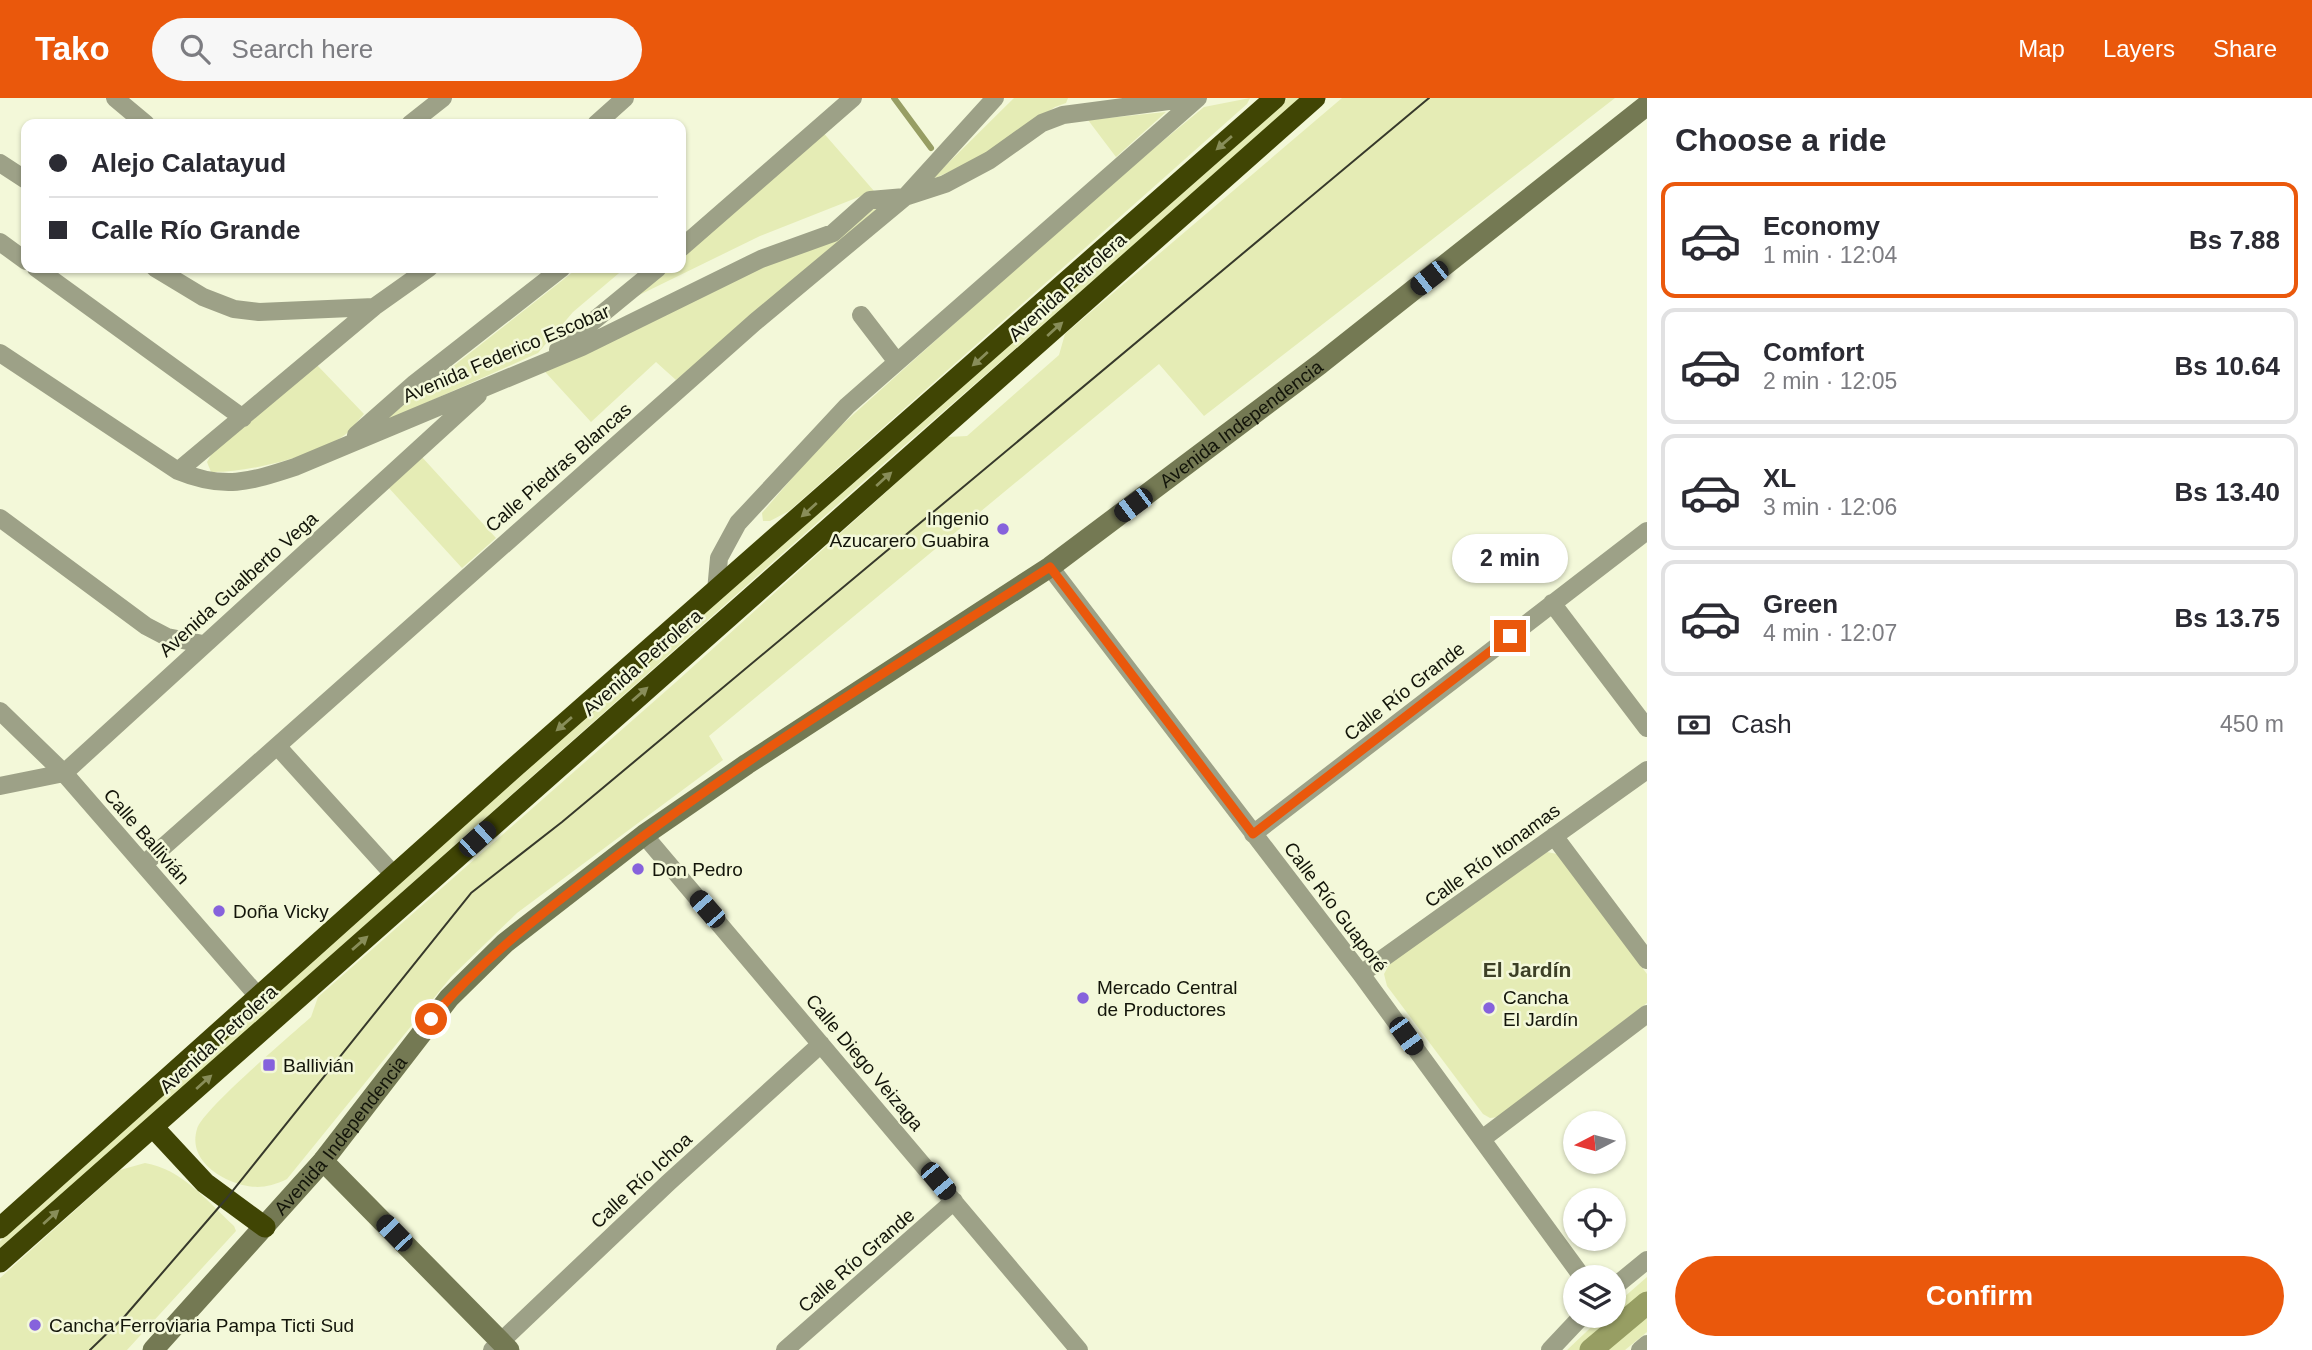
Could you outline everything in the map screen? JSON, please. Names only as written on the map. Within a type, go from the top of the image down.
[{"type":"highway","name":"Avenida Petrolera","points":[[0,1228],[393,874],[1275,98]]},
{"type":"highway","name":"Avenida Petrolera","points":[[0,1262],[1315,98]]},
{"type":"highway","points":[[153,1127],[205,1183],[265,1227]]},
{"type":"street","points":[[115,98],[140,119]]},
{"type":"street","points":[[416,119],[443,98]]},
{"type":"street","points":[[602,119],[625,98]]},
{"type":"street","points":[[686,244],[853,98]]},
{"type":"street","name":"Calle Piedras Blancas","points":[[144,864],[755,322],[905,197],[995,98]]},
{"type":"street","name":"Avenida Federico Escobar","points":[[0,353],[178,471],[211,483],[249,482],[295,467],[582,347],[749,264],[833,233],[870,200],[905,197],[946,184],[990,160],[1042,123],[1063,115],[1191,98]]},
{"type":"street","points":[[716,591],[719,558],[738,523],[847,406],[1199,98]]},
{"type":"street","name":"Avenida Independencia","points":[[153,1350],[323,1161],[414,1040],[472,974],[530,923],[644,835],[747,764],[1050,567],[1320,364],[1647,105]]},
{"type":"street","points":[[0,163],[21,177]]},
{"type":"street","points":[[0,242],[21,257]]},
{"type":"street","points":[[43,273],[243,418]]},
{"type":"street","points":[[163,273],[203,297],[234,309],[315,311],[374,307]]},
{"type":"street","points":[[178,471],[374,307],[422,273]]},
{"type":"street","points":[[346,444],[415,383],[556,273]]},
{"type":"street","points":[[542,363],[651,273]]},
{"type":"street","points":[[861,315],[897,362]]},
{"type":"street","name":"Avenida Gualberto Vega","points":[[64,773],[491,384]]},
{"type":"street","points":[[0,518],[146,626],[167,637],[203,644]]},
{"type":"street","name":"Calle Río Grande","points":[[1253,834],[1647,531]]},
{"type":"street","name":"Calle Río Guaporé","points":[[1050,567],[1361,974],[1574,1265]]},
{"type":"street","points":[[1552,603],[1647,728]]},
{"type":"street","name":"Calle Ballivián","points":[[0,711],[64,773],[257,995]]},
{"type":"street","points":[[278,747],[393,874]]},
{"type":"street","name":"Calle Río Itonamas","points":[[1361,974],[1647,770]]},
{"type":"street","points":[[0,786],[64,773]]},
{"type":"street","name":"Calle Diego Veizaga","points":[[644,835],[1079,1350]]},
{"type":"street","points":[[1554,836],[1647,960]]},
{"type":"street","points":[[1482,1139],[1647,1014]]},
{"type":"street","name":"Calle Río Ichoa","points":[[501,1347],[667,1183],[821,1044]]},
{"type":"street","points":[[323,1161],[501,1347]]},
{"type":"street","name":"Calle Río Grande","points":[[785,1350],[954,1201]]},
{"type":"street","points":[[1626,1277],[1647,1260]]},
{"type":"street","points":[[1550,1350],[1571,1328]]},
{"type":"street","points":[[1640,1350],[1647,1344]]},
{"type":"green space","points":[[1014,98],[1068,98],[1066,103],[1055,107],[984,156],[931,180]]},
{"type":"green space","points":[[1250,98],[1247,104],[789,511],[770,521],[763,521],[762,513],[825,440],[1096,196],[1204,107]]},
{"type":"green space","points":[[1287,98],[1302,98],[882,465],[0,1250],[0,1241],[675,637]]},
{"type":"green space","points":[[1342,98],[1615,98],[1204,416],[1159,364],[709,736],[723,760],[517,913],[451,977],[287,1179],[264,1186],[242,1185],[226,1179],[206,1165],[198,1152],[195,1137],[202,1120],[230,1090],[311,1017],[318,997],[676,682],[947,437],[967,436],[1059,355],[1065,334]]},
{"type":"green space","points":[[1166,112],[1116,157],[1088,120]]},
{"type":"green space","points":[[814,122],[874,191],[760,236],[686,272],[686,236]]},
{"type":"green space","points":[[884,207],[676,380],[656,362],[591,422],[537,363],[870,210]]},
{"type":"green space","points":[[572,273],[619,273],[573,312],[538,353],[381,423]]},
{"type":"green space","points":[[643,273],[684,273],[582,323]]},
{"type":"green space","points":[[317,365],[364,414],[348,432],[334,442],[281,462],[243,470],[211,472],[207,462],[214,450]]},
{"type":"green space","points":[[421,456],[496,538],[462,568],[388,487]]},
{"type":"green space","points":[[1547,852],[1557,854],[1647,974],[1647,1003],[1500,1117],[1490,1118],[1483,1114],[1387,986],[1384,974],[1390,963]]},
{"type":"green space","points":[[145,1163],[171,1172],[193,1187],[236,1231],[127,1350],[0,1350],[0,1278],[120,1170]]},
{"type":"green space","points":[[1647,1277],[1647,1332],[1625,1350],[1567,1350],[1590,1328],[1626,1328],[1626,1295]]},
{"type":"waterway","points":[[894,98],[931,148]]},
{"type":"waterway","points":[[1591,1350],[1647,1303]]},
{"type":"tram line","points":[[90,1350],[125,1316],[226,1199],[471,893],[562,822],[1429,98]]},
{"type":"place","name":"Ingenio Azucarero Guabira","points":[[1003,529]]},
{"type":"place","name":"Don Pedro","points":[[638,869]]},
{"type":"place","name":"Doña Vicky","points":[[219,911]]},
{"type":"place","name":"Mercado Central de Productores","points":[[1083,998]]},
{"type":"place","name":"Cancha El Jardín","points":[[1489,1008]]},
{"type":"place","name":"Ballivián","points":[[269,1065]]},
{"type":"place","name":"Cancha Ferroviaria Pampa Ticti Sud","points":[[35,1325]]},
{"type":"district","name":"El Jardín","points":[[1527,970]]},
{"type":"route","points":[[431,1019],[489,957],[644,835],[747,764],[1050,567],[1253,834],[1510,636]]}]
